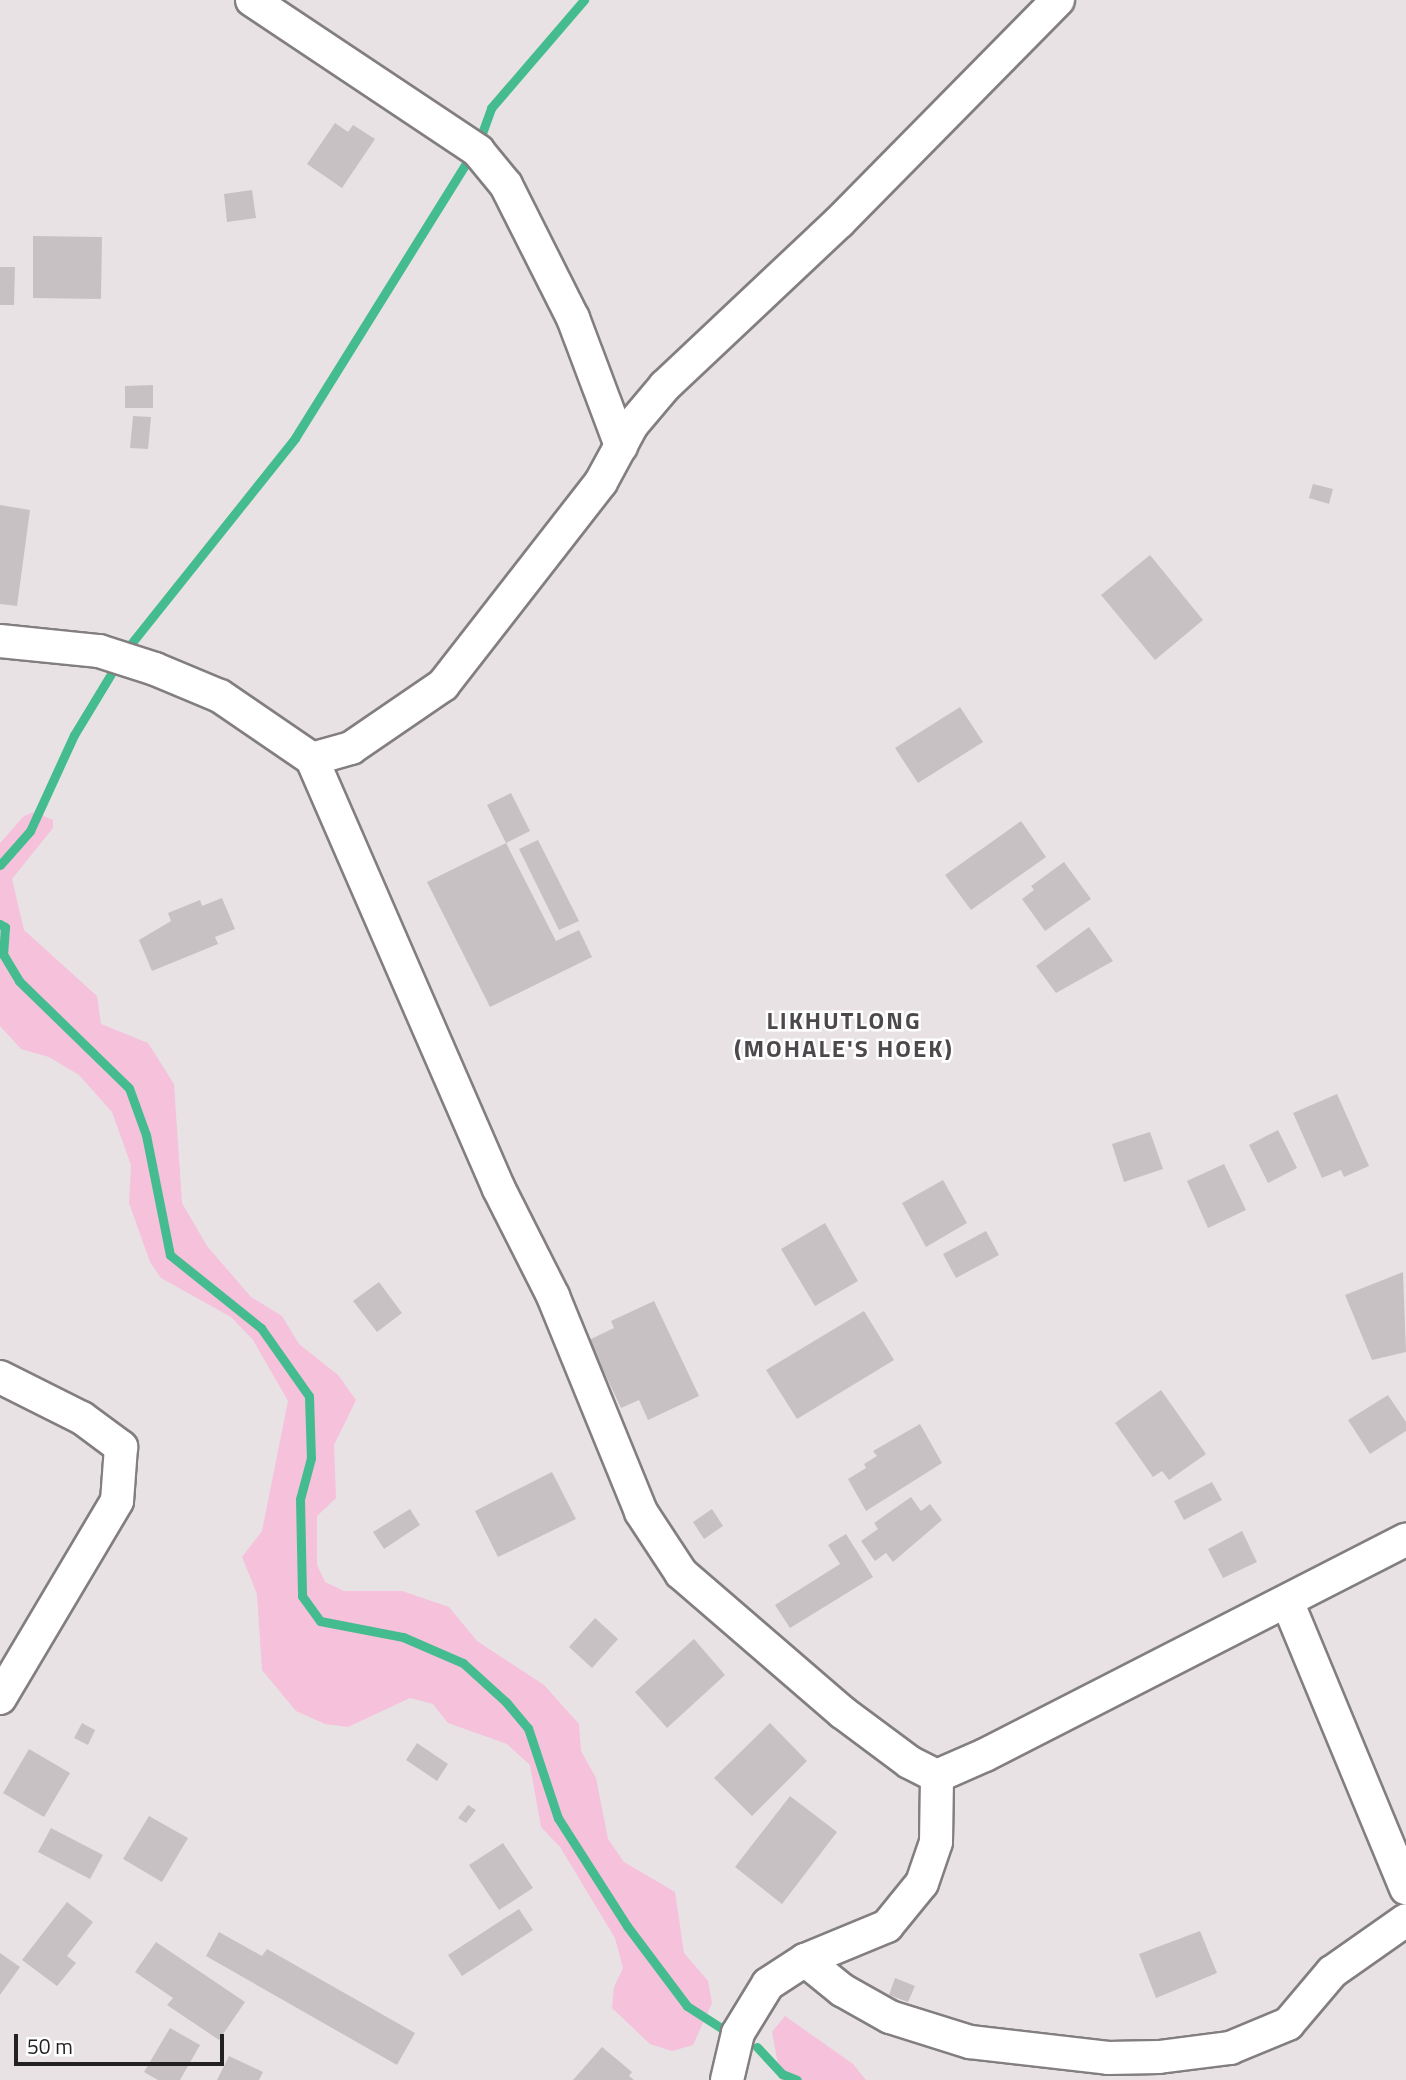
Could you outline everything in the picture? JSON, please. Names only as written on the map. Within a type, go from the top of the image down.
[{"type":"street","points":[[252,0],[478,152],[506,185],[573,318],[621,446]]},
{"type":"street","points":[[312,759],[351,747],[443,685],[601,482],[621,446],[665,386],[839,222],[1058,0]]},
{"type":"street","points":[[0,641],[99,651],[155,669],[220,696],[312,759],[499,1189],[553,1296],[641,1512],[681,1573],[842,1712],[909,1762],[937,1776]]},
{"type":"street","points":[[0,1377],[82,1418],[121,1447],[117,1501],[0,1698]]},
{"type":"street","points":[[937,1776],[1406,1540]]},
{"type":"street","points":[[1287,1601],[1406,1888]]},
{"type":"street","points":[[727,2080],[738,2033],[768,1984],[805,1960],[887,1926],[922,1882],[936,1842],[937,1776]]},
{"type":"street","points":[[805,1960],[842,1990],[890,2017],[971,2042],[1108,2058],[1159,2057],[1230,2048],[1288,2025],[1332,1972],[1406,1920]]},
{"type":"shaded area","points":[[34,812],[53,820],[53,828],[12,879],[24,930],[97,996],[101,1024],[148,1043],[174,1084],[182,1203],[207,1246],[251,1297],[282,1316],[299,1344],[338,1375],[356,1400],[334,1445],[336,1498],[317,1516],[317,1565],[325,1582],[344,1591],[402,1591],[449,1607],[477,1641],[544,1685],[579,1724],[581,1751],[596,1778],[608,1839],[624,1862],[675,1892],[684,1953],[708,1981],[712,2003],[693,2045],[672,2051],[650,2044],[612,2008],[614,1987],[623,1968],[615,1938],[560,1847],[541,1827],[530,1765],[507,1744],[448,1723],[433,1704],[410,1698],[348,1727],[325,1724],[296,1711],[262,1670],[257,1594],[242,1557],[262,1531],[288,1401],[253,1340],[231,1317],[161,1278],[150,1262],[129,1203],[131,1165],[112,1112],[79,1075],[49,1057],[21,1049],[0,1026],[0,843],[24,816]]},
{"type":"shaded area","points":[[785,2016],[853,2064],[866,2080],[781,2080],[772,2032]]},
{"type":"building","points":[[335,123],[348,132],[353,125],[375,139],[342,188],[307,164]]},
{"type":"building","points":[[252,190],[256,218],[227,222],[224,194]]},
{"type":"building","points":[[33,236],[102,237],[101,299],[33,298]]},
{"type":"building","points":[[0,267],[15,267],[14,305],[0,305]]},
{"type":"building","points":[[153,385],[153,408],[125,408],[125,386]]},
{"type":"building","points":[[133,416],[151,417],[148,449],[130,448]]},
{"type":"building","points":[[1313,484],[1333,489],[1329,504],[1309,498]]},
{"type":"building","points":[[0,505],[30,510],[17,606],[0,604]]},
{"type":"building","points":[[1150,555],[1203,620],[1155,660],[1101,595]]},
{"type":"building","points":[[960,707],[983,742],[918,783],[895,748]]},
{"type":"building","points":[[511,793],[530,831],[506,843],[487,805]]},
{"type":"building","points":[[1021,821],[1046,857],[971,910],[945,875]]},
{"type":"building","points":[[538,840],[579,921],[559,930],[519,849]]},
{"type":"building","points":[[506,843],[556,941],[579,930],[592,957],[490,1007],[427,882]]},
{"type":"building","points":[[1064,862],[1091,899],[1045,931],[1022,899],[1034,890],[1031,886]]},
{"type":"building","points":[[222,898],[235,929],[215,937],[218,944],[152,971],[139,940],[171,921],[168,913],[200,900],[202,906]]},
{"type":"building","points":[[1089,927],[1113,961],[1056,993],[1036,966]]},
{"type":"building","points":[[1337,1094],[1369,1166],[1344,1177],[1341,1170],[1322,1178],[1293,1113]]},
{"type":"building","points":[[1278,1130],[1297,1168],[1268,1183],[1249,1145]]},
{"type":"building","points":[[1150,1132],[1163,1169],[1124,1182],[1112,1144]]},
{"type":"building","points":[[1224,1164],[1246,1210],[1208,1228],[1187,1181]]},
{"type":"building","points":[[943,1180],[967,1223],[926,1247],[902,1203]]},
{"type":"building","points":[[825,1223],[858,1281],[815,1306],[781,1249]]},
{"type":"building","points":[[986,1231],[999,1255],[956,1278],[943,1254]]},
{"type":"building","points":[[1403,1272],[1406,1352],[1372,1360],[1345,1295]]},
{"type":"building","points":[[379,1282],[402,1313],[377,1332],[353,1301]]},
{"type":"building","points":[[654,1301],[699,1396],[648,1420],[639,1400],[621,1408],[589,1340],[614,1328],[611,1321]]},
{"type":"building","points":[[864,1311],[894,1360],[797,1419],[766,1370]]},
{"type":"building","points":[[1161,1390],[1206,1454],[1169,1480],[1162,1471],[1153,1477],[1115,1423]]},
{"type":"building","points":[[1388,1395],[1406,1422],[1406,1431],[1370,1454],[1348,1420]]},
{"type":"building","points":[[920,1424],[942,1463],[866,1511],[848,1479],[866,1468],[864,1464],[877,1456],[873,1451]]},
{"type":"building","points":[[552,1472],[576,1519],[498,1557],[475,1511]]},
{"type":"building","points":[[1212,1482],[1222,1500],[1184,1520],[1174,1501]]},
{"type":"building","points":[[911,1497],[921,1511],[930,1504],[942,1520],[893,1562],[886,1553],[875,1561],[861,1541],[878,1529],[874,1523]]},
{"type":"building","points":[[410,1509],[420,1525],[384,1549],[373,1532]]},
{"type":"building","points":[[712,1509],[723,1526],[704,1539],[693,1522]]},
{"type":"building","points":[[1242,1531],[1257,1562],[1223,1578],[1208,1549]]},
{"type":"building","points":[[846,1534],[873,1577],[790,1628],[775,1605],[840,1564],[828,1545]]},
{"type":"building","points":[[595,1618],[618,1639],[592,1668],[569,1647]]},
{"type":"building","points":[[694,1639],[725,1675],[667,1728],[635,1692]]},
{"type":"building","points":[[82,1723],[95,1730],[88,1745],[74,1738]]},
{"type":"building","points":[[770,1723],[807,1761],[752,1816],[714,1778]]},
{"type":"building","points":[[417,1743],[448,1764],[437,1781],[406,1760]]},
{"type":"building","points":[[29,1749],[70,1773],[44,1817],[3,1793]]},
{"type":"building","points":[[790,1796],[837,1832],[782,1904],[735,1867]]},
{"type":"building","points":[[468,1805],[476,1810],[466,1823],[458,1818]]},
{"type":"building","points":[[149,1816],[188,1838],[162,1882],[123,1859]]},
{"type":"building","points":[[51,1828],[103,1855],[90,1879],[38,1852]]},
{"type":"building","points":[[503,1843],[533,1888],[499,1910],[469,1865]]},
{"type":"building","points":[[67,1902],[93,1922],[67,1956],[76,1963],[57,1986],[22,1960]]},
{"type":"building","points":[[519,1909],[533,1930],[462,1976],[448,1955]]},
{"type":"building","points":[[1200,1931],[1217,1973],[1156,1998],[1139,1954]]},
{"type":"building","points":[[219,1932],[262,1956],[267,1949],[415,2033],[397,2065],[206,1956]]},
{"type":"building","points":[[156,1942],[245,2002],[219,2040],[167,2005],[173,1998],[135,1972]]},
{"type":"building","points":[[0,1953],[20,1967],[0,1995]]},
{"type":"building","points":[[895,1978],[915,1986],[908,2002],[889,1995]]},
{"type":"building","points":[[170,2028],[200,2045],[180,2080],[158,2080],[144,2072]]},
{"type":"building","points":[[602,2047],[632,2072],[629,2076],[634,2080],[573,2080]]},
{"type":"building","points":[[229,2056],[263,2072],[259,2080],[217,2080]]},
{"type":"waterway","points":[[481,136],[491,108],[584,0]]},
{"type":"waterway","points":[[130,645],[295,438],[468,160]]},
{"type":"waterway","points":[[0,865],[30,831],[74,735],[111,674]]},
{"type":"waterway","points":[[0,924],[5,927],[3,954],[19,981],[129,1088],[146,1135],[170,1255],[261,1328],[309,1396],[311,1458],[300,1499],[302,1596],[320,1621],[403,1637],[463,1663],[506,1702],[528,1728],[558,1818],[627,1926],[687,2006],[723,2029]]},
{"type":"waterway","points":[[757,2047],[782,2074],[797,2080]]},
{"type":"district","name":"LIKHUTLONG (MOHALE'S HOEK)","points":[[844,1035]]}]
